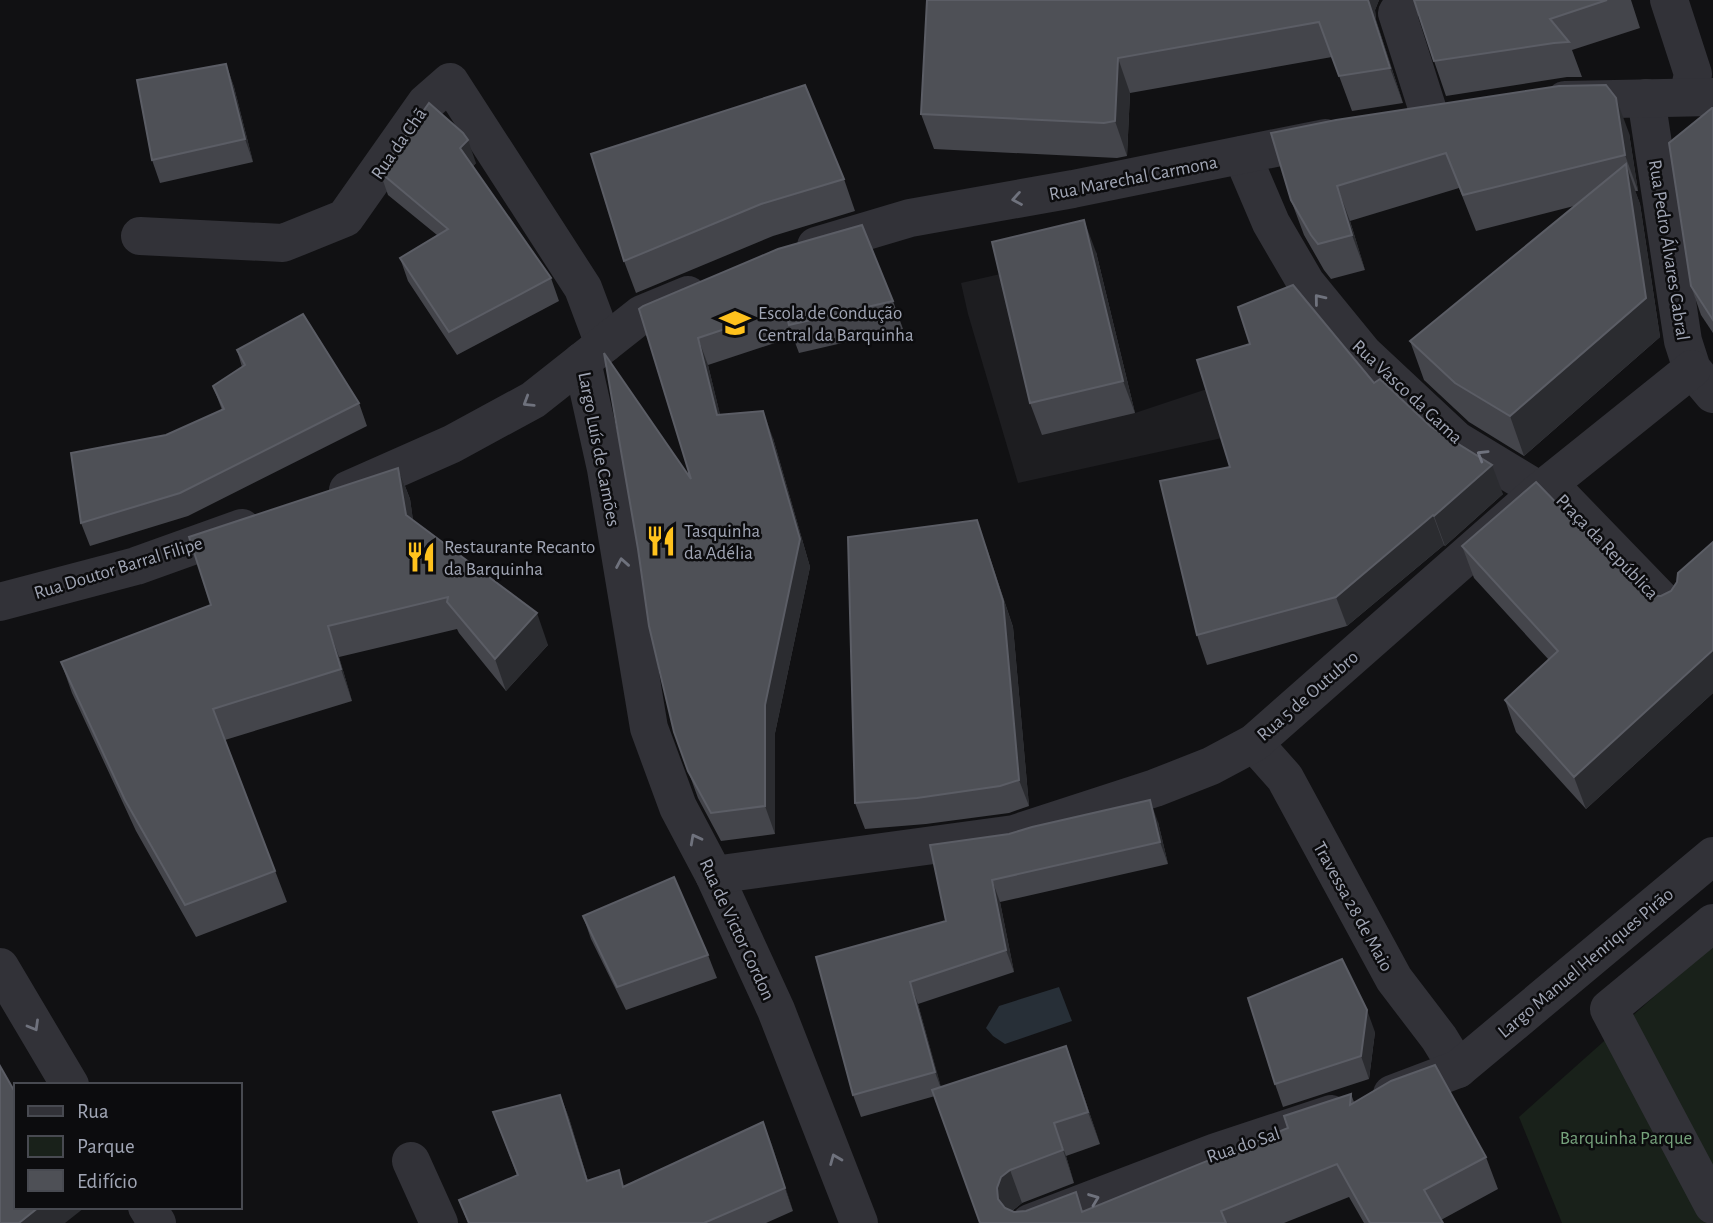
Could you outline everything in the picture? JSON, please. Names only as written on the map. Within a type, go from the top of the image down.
[{"type":"street","points":[[1406,0],[1397,13],[1431,120]]},
{"type":"street","points":[[1532,105],[1570,99],[1701,97],[1670,0]]},
{"type":"street","name":"Rua da Chã","points":[[140,236],[283,243],[345,218],[426,103],[450,82],[583,288],[593,353]]},
{"type":"street","name":"Rua Pedro Álvares Cabral","points":[[1646,98],[1683,341],[1703,381]]},
{"type":"street","points":[[1394,126],[1469,115]]},
{"type":"street","name":"Rua Marechal Carmona","points":[[780,256],[910,218],[1073,189],[1357,132]]},
{"type":"street","name":"Rua Vasco da Gama","points":[[1242,155],[1271,223],[1306,283],[1364,354],[1456,440],[1544,487]]},
{"type":"street","points":[[593,353],[642,314],[718,283]]},
{"type":"street","name":"Largo Luís de Camões","points":[[313,503],[452,444],[533,400],[593,353]]},
{"type":"street","name":"Largo Luís de Camões","points":[[593,353],[606,469],[633,631]]},
{"type":"street","name":"Rua 5 de Outubro","points":[[714,875],[1014,834],[1155,788],[1211,766],[1254,743],[1544,487],[1703,381]]},
{"type":"street","name":"Praça da República","points":[[1544,487],[1668,607]]},
{"type":"street","name":"Rua Doutor Barral Filipe","points":[[0,602],[136,566],[275,517]]},
{"type":"street","name":"Rua de Victor Cordon","points":[[633,631],[649,728],[678,807],[714,875],[776,1010],[859,1223]]},
{"type":"street","name":"Travessa 28 de Maio","points":[[1254,743],[1284,778],[1394,979],[1439,1038],[1458,1069]]},
{"type":"street","name":"Largo Manuel Henriques Pirão","points":[[1458,1069],[1713,856]]},
{"type":"street","points":[[1713,923],[1609,1009],[1713,1205]]},
{"type":"street","points":[[0,967],[69,1083]]},
{"type":"street","name":"Rua do Sal","points":[[1030,1223],[1216,1152],[1420,1085],[1458,1069]]},
{"type":"street","points":[[411,1161],[439,1223]]},
{"type":"shaded area","points":[[1096,252],[1135,413],[1207,389],[1222,438],[1018,483],[961,283]]},
{"type":"shaded area","points":[[1059,987],[1072,1021],[1005,1044],[986,1028],[999,1006]]},
{"type":"green space","name":"Barquinha Parque","points":[[1713,944],[1713,1223],[1562,1223],[1519,1117]]},
{"type":"building","points":[[927,0],[1368,0],[1390,68],[1339,76],[1319,22],[1118,58],[1115,121],[1104,123],[921,114]]},
{"type":"building","points":[[1414,0],[1607,0],[1550,19],[1569,42],[1434,61]]},
{"type":"building","points":[[226,64],[245,139],[152,160],[137,80]]},
{"type":"building","points":[[805,85],[844,179],[761,204],[624,261],[591,154]]},
{"type":"building","points":[[1606,85],[1616,98],[1625,155],[1463,195],[1446,153],[1337,186],[1352,235],[1318,244],[1291,200],[1271,133],[1336,120],[1559,86]]},
{"type":"building","points":[[429,103],[468,140],[460,148],[551,278],[449,332],[400,258],[448,229],[380,172]]},
{"type":"building","points":[[1712,108],[1713,320],[1691,286],[1669,143]]},
{"type":"building","points":[[1626,164],[1646,298],[1510,416],[1455,383],[1410,341]]},
{"type":"building","points":[[1084,220],[1123,381],[1030,403],[992,242]]},
{"type":"building","points":[[862,225],[893,301],[789,325],[785,309],[698,338],[717,415],[763,411],[800,539],[765,705],[765,806],[711,813],[688,771],[674,732],[649,626],[604,353],[691,479],[639,309],[778,249]]},
{"type":"building","points":[[1293,285],[1374,383],[1380,379],[1431,427],[1492,465],[1336,597],[1197,635],[1160,481],[1230,467],[1197,360],[1250,344],[1238,307]]},
{"type":"building","points":[[303,314],[359,403],[180,493],[81,523],[71,453],[166,435],[224,409],[213,386],[245,365],[237,350]]},
{"type":"building","points":[[398,468],[406,515],[537,613],[495,659],[447,602],[448,597],[328,626],[341,669],[213,709],[275,871],[185,905],[125,800],[61,662],[211,605],[189,537]]},
{"type":"building","points":[[1536,482],[1641,590],[1651,596],[1661,596],[1671,591],[1677,582],[1678,573],[1713,542],[1713,650],[1574,777],[1505,700],[1558,651],[1462,546]]},
{"type":"building","points":[[977,520],[1003,601],[1019,780],[1000,786],[917,798],[855,803],[848,537]]},
{"type":"building","points":[[1150,800],[1160,842],[992,880],[1006,950],[910,982],[935,1072],[853,1095],[816,957],[946,921],[930,845],[1009,834]]},
{"type":"building","points":[[674,877],[708,955],[617,987],[583,916]]},
{"type":"building","points":[[1342,959],[1367,1010],[1361,1056],[1275,1084],[1248,998]]},
{"type":"building","points":[[1066,1046],[1088,1112],[1054,1123],[1063,1150],[1010,1170],[1001,1177],[997,1188],[998,1199],[1005,1208],[1014,1212],[1026,1211],[1076,1192],[1082,1212],[1288,1128],[1284,1116],[1351,1094],[1350,1105],[1391,1081],[1435,1065],[1486,1157],[1424,1190],[1443,1223],[1370,1223],[1337,1164],[1221,1211],[1226,1223],[980,1223],[932,1090]]},
{"type":"building","points":[[0,1066],[14,1090],[14,1209],[36,1209],[19,1223],[0,1223]]},
{"type":"building","points":[[560,1095],[587,1181],[619,1170],[623,1187],[763,1122],[785,1188],[704,1223],[469,1223],[459,1200],[518,1175],[493,1112]]},
{"type":"place","name":"Escola de Condução Central da Barquinha","points":[[735,323]]},
{"type":"place","name":"Tasquinha da Adélia","points":[[661,541]]},
{"type":"place","name":"Restaurante Recanto da Barquinha","points":[[421,557]]}]
